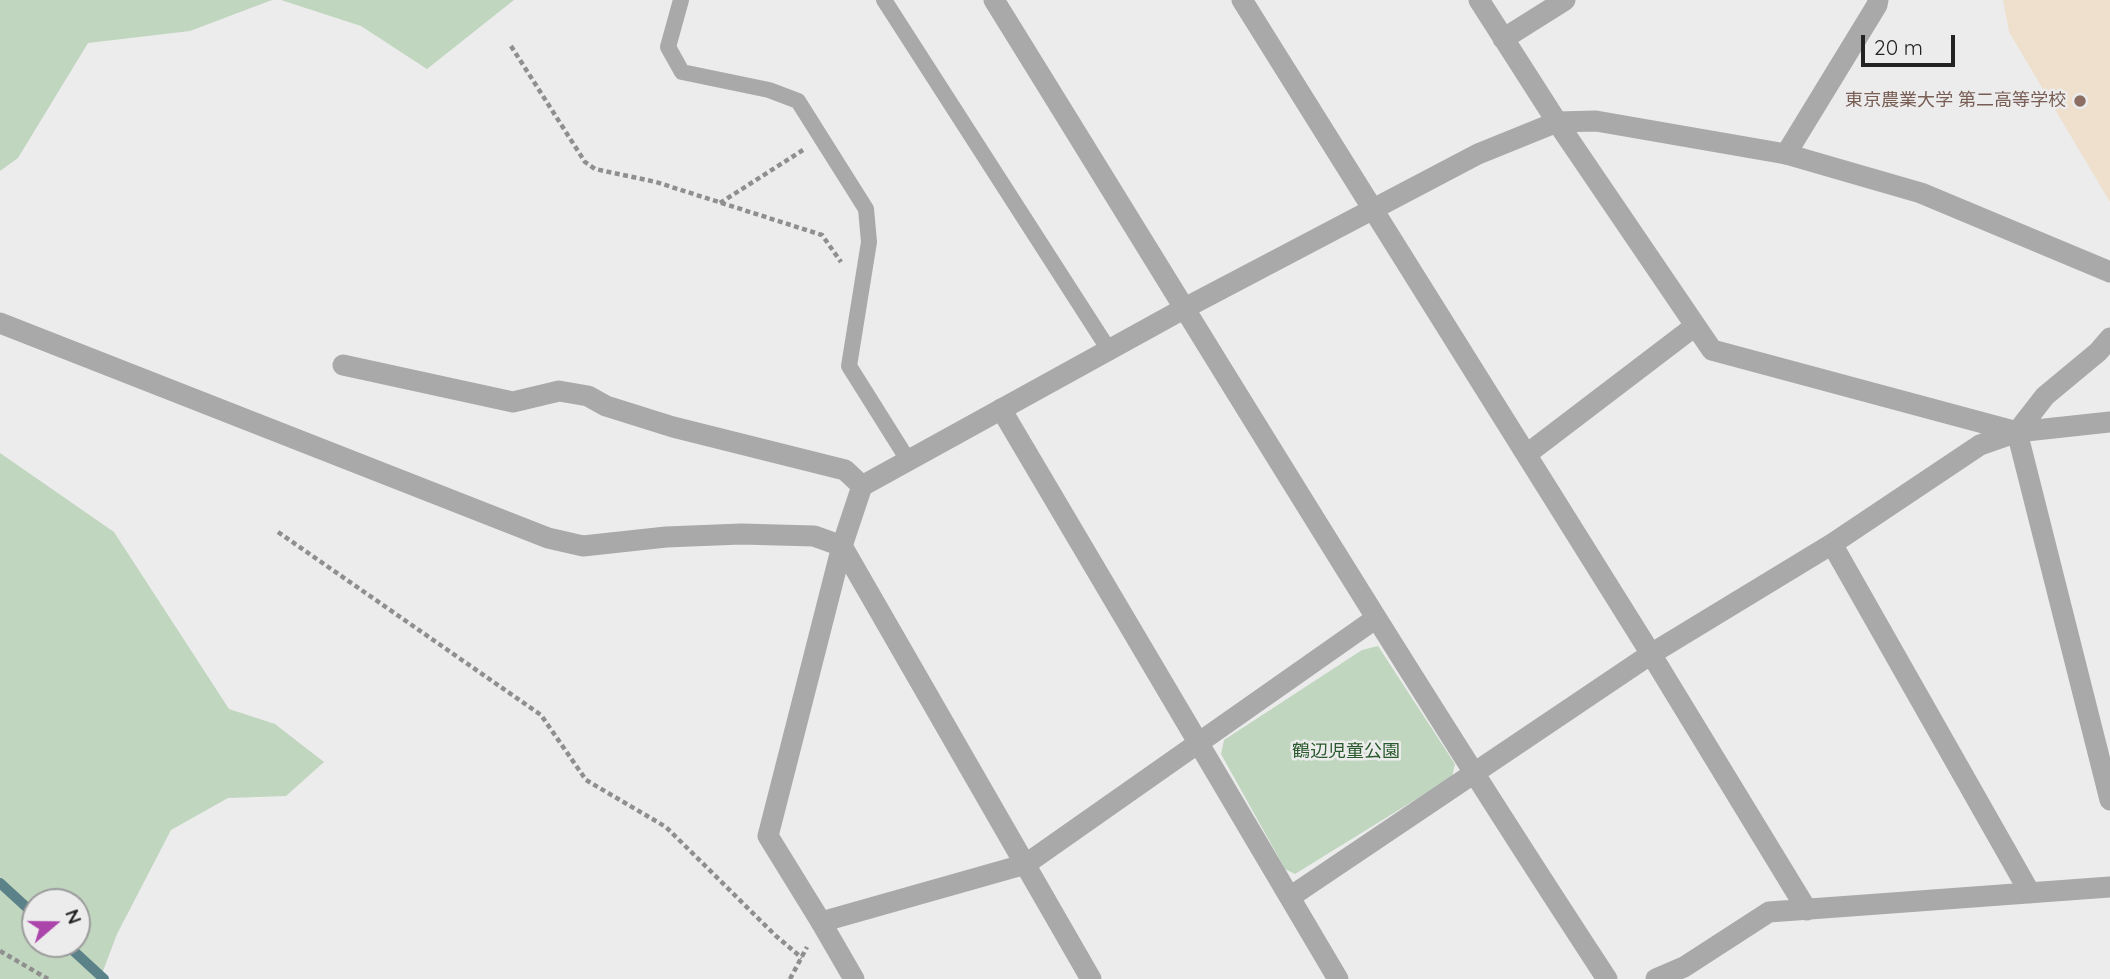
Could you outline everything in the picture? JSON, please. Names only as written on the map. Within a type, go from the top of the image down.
[{"type":"street","points":[[994,0],[1375,619],[1473,775],[1608,979]]},
{"type":"street","points":[[1242,0],[1527,454],[1807,910]]},
{"type":"street","points":[[1479,0],[1557,122],[1712,350],[2017,432]]},
{"type":"street","points":[[1503,39],[1565,0]]},
{"type":"street","points":[[1786,154],[1878,0]]},
{"type":"street","points":[[854,979],[768,836],[842,546],[862,486],[908,460],[1374,208],[1478,154],[1557,122],[1596,121],[1786,154],[1921,193],[2110,272]]},
{"type":"street","points":[[0,323],[548,538],[583,546],[678,537],[790,535],[814,536],[842,546],[1091,979]]},
{"type":"street","points":[[1527,454],[1695,326]]},
{"type":"street","points":[[2017,432],[2045,396],[2098,352],[2110,338]]},
{"type":"street","points":[[343,365],[513,402],[559,391],[588,396],[606,406],[673,427],[845,470],[862,486]]},
{"type":"street","points":[[1001,410],[1338,979]]},
{"type":"street","points":[[1290,897],[1651,654],[1832,544],[1980,444],[2017,432],[2110,422]]},
{"type":"street","points":[[2017,432],[2110,800]]},
{"type":"street","points":[[1832,544],[2030,892]]},
{"type":"street","points":[[821,922],[1026,864],[1375,619]]},
{"type":"street","points":[[1656,979],[1688,973],[1769,912],[2110,887]]},
{"type":"lane","points":[[681,0],[668,47],[682,72],[769,90],[798,101],[866,209],[869,242],[849,366],[908,460]]},
{"type":"lane","points":[[884,0],[1109,350]]},
{"type":"path","points":[[511,46],[586,162],[595,169],[656,182],[822,235],[850,274],[863,278]]},
{"type":"path","points":[[720,203],[821,139]]},
{"type":"path","points":[[278,532],[541,715],[586,780],[666,827],[776,936],[802,957]]},
{"type":"path","points":[[0,951],[48,979]]},
{"type":"shaded area","name":"東京農業大学 第二高等学校","points":[[2003,0],[2110,0],[2110,202],[2009,32]]},
{"type":"green space","points":[[0,0],[272,0],[190,31],[88,43],[18,158],[0,171]]},
{"type":"green space","points":[[281,0],[514,0],[427,69],[361,26]]},
{"type":"green space","points":[[0,453],[114,532],[229,709],[275,724],[324,762],[286,796],[228,798],[171,830],[117,934],[100,979],[0,979]]},
{"type":"green space","name":"鶴辺児童公園","points":[[1378,646],[1455,764],[1452,777],[1295,874],[1285,869],[1221,754],[1224,740],[1362,650]]},
{"type":"waterway","points":[[0,883],[21,902]]},
{"type":"waterway","points":[[81,958],[104,979]]},
{"type":"place","name":"東京農業大学 第二高等学校","points":[[2080,101]]}]
